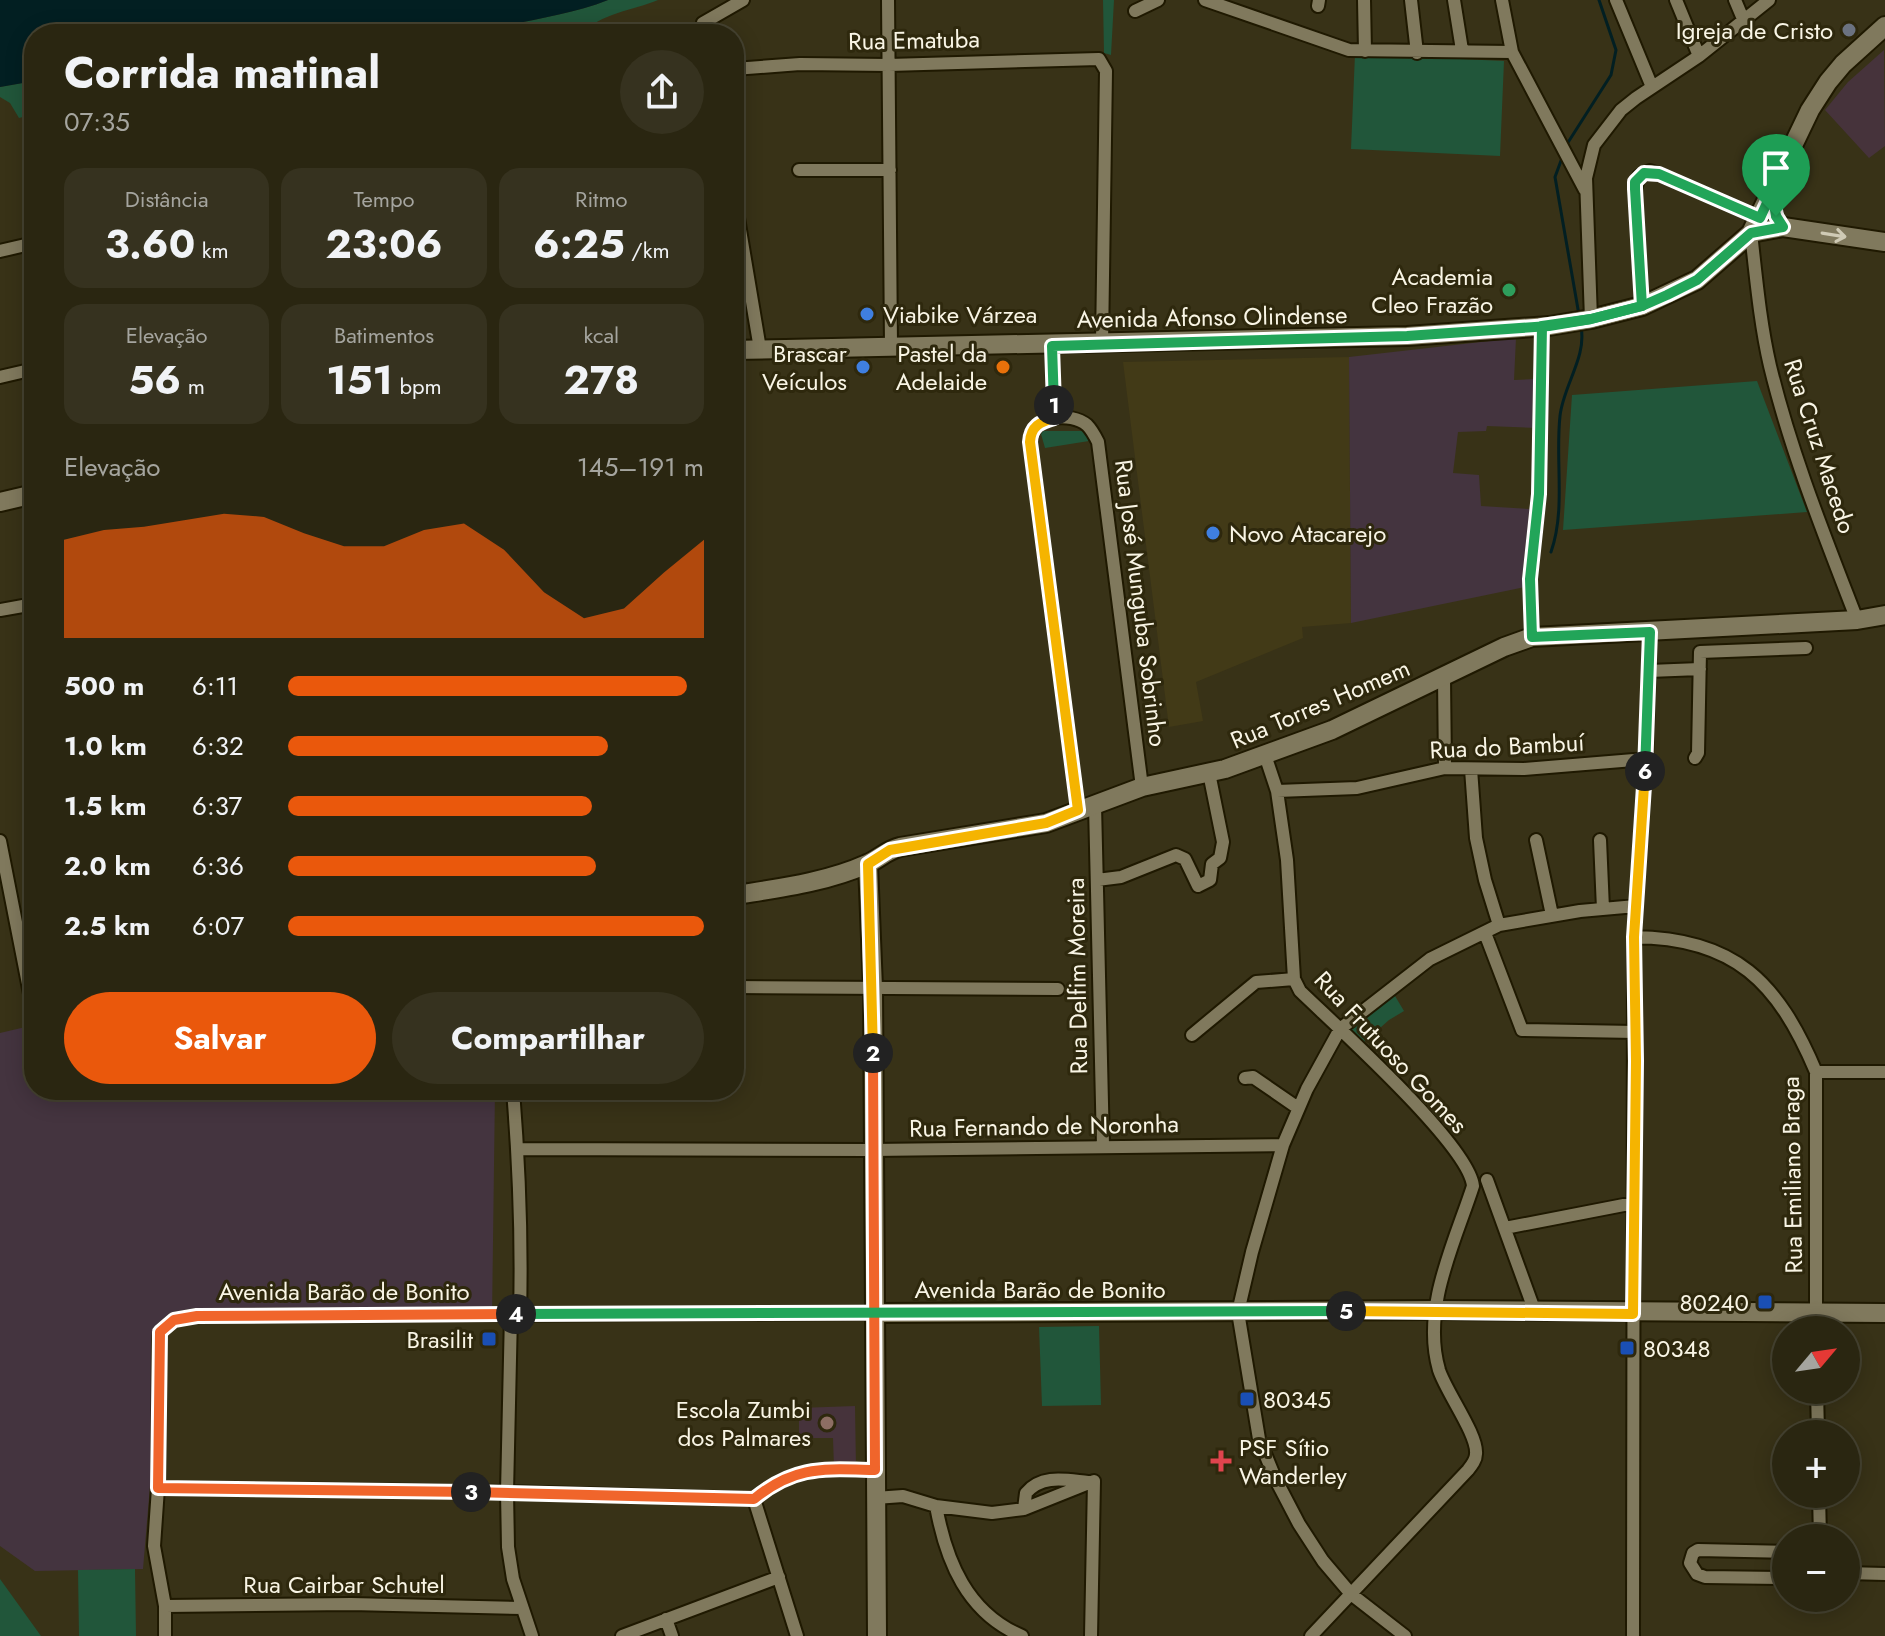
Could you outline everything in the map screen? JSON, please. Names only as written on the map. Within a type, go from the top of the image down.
[{"type":"street","points":[[703,24],[743,0]]},
{"type":"street","points":[[888,0],[891,346]]},
{"type":"street","points":[[1135,11],[1158,0]]},
{"type":"street","points":[[1205,0],[1349,50],[1512,52]]},
{"type":"street","points":[[1364,0],[1365,51]]},
{"type":"street","points":[[1411,0],[1417,53]]},
{"type":"street","points":[[1454,0],[1462,50]]},
{"type":"street","points":[[1502,0],[1512,52],[1586,191]]},
{"type":"street","points":[[1616,0],[1652,87]]},
{"type":"street","points":[[1676,0],[1699,56]]},
{"type":"street","points":[[1735,0],[1743,19]]},
{"type":"street","points":[[1584,320],[1587,165],[1594,145],[1621,110],[1699,56],[1769,0]]},
{"type":"street","name":"Avenida Afonso Olindense","points":[[744,350],[1052,346],[1407,336],[1542,326],[1642,306],[1697,280],[1755,225],[1810,110],[1828,82],[1885,26]]},
{"type":"street","name":"Rua Ematuba","points":[[744,68],[800,64],[889,65],[1094,57],[1102,62],[1106,71],[1102,344]]},
{"type":"street","points":[[799,170],[890,170]]},
{"type":"street","points":[[1642,306],[1635,189],[1639,176],[1650,171],[1755,225],[1885,242]]},
{"type":"street","points":[[1772,192],[1772,204],[1783,227]]},
{"type":"street","name":"Rua Cruz Macedo","points":[[1755,225],[1769,362],[1818,519],[1857,620]]},
{"type":"street","points":[[0,251],[24,245]]},
{"type":"street","points":[[744,254],[760,349]]},
{"type":"street","points":[[1532,637],[1530,579],[1539,494],[1542,326]]},
{"type":"street","points":[[1052,346],[1054,418]]},
{"type":"street","points":[[0,377],[24,371]]},
{"type":"street","name":"Rua José Munguba Sobrinho","points":[[1054,418],[1089,426],[1098,442],[1142,787]]},
{"type":"street","name":"Rua Delfim Moreira","points":[[1054,418],[1036,425],[1030,442],[1097,880],[1103,1146]]},
{"type":"street","points":[[0,502],[24,496]]},
{"type":"street","points":[[0,610],[24,606]]},
{"type":"street","name":"Rua Torres Homem","points":[[744,894],[804,883],[868,864],[890,850],[1046,823],[1142,787],[1209,773],[1265,755],[1332,730],[1504,647],[1532,637],[1857,620],[1885,615]]},
{"type":"street","points":[[1633,1636],[1634,937],[1646,759],[1650,632]]},
{"type":"street","points":[[1695,758],[1698,753],[1700,652],[1806,648]]},
{"type":"street","points":[[1649,671],[1700,669]]},
{"type":"street","points":[[1444,678],[1445,768]]},
{"type":"street","name":"Rua Frutuoso Gomes","points":[[1265,755],[1277,791],[1287,860],[1294,979],[1300,991],[1395,1082],[1431,1123],[1465,1165],[1473,1186],[1448,1253],[1436,1310]]},
{"type":"street","name":"Rua do Bambuí","points":[[1277,791],[1357,788],[1445,768],[1524,769],[1646,759]]},
{"type":"street","points":[[1471,769],[1476,838],[1499,925]]},
{"type":"street","points":[[1097,880],[1121,877],[1176,855],[1185,859],[1198,886],[1210,880],[1212,864],[1220,858],[1223,846],[1209,773]]},
{"type":"street","points":[[1536,840],[1552,915]]},
{"type":"street","points":[[1600,840],[1603,909]]},
{"type":"street","points":[[0,841],[24,963]]},
{"type":"street","points":[[868,864],[873,988],[877,1636]]},
{"type":"street","points":[[1405,1636],[1351,1594],[1323,1561],[1299,1524],[1265,1452],[1253,1405],[1238,1312],[1283,1145],[1298,1108],[1340,1029],[1430,959],[1499,925],[1552,915],[1636,906]]},
{"type":"street","points":[[1485,933],[1522,1030],[1635,1032]]},
{"type":"street","name":"Rua Emiliano Braga","points":[[1634,937],[1683,940],[1703,945],[1734,960],[1761,981],[1785,1009],[1801,1037],[1816,1072],[1815,1316]]},
{"type":"street","points":[[1192,1035],[1256,982],[1294,979]]},
{"type":"street","points":[[744,987],[1058,989]]},
{"type":"street","points":[[1816,1072],[1885,1072]]},
{"type":"street","points":[[1245,1078],[1253,1077],[1298,1108]]},
{"type":"street","points":[[514,1100],[522,1222],[507,1492],[508,1547],[532,1636]]},
{"type":"street","name":"Rua Fernando de Noronha","points":[[519,1149],[872,1150],[1283,1145]]},
{"type":"street","points":[[1487,1180],[1535,1312]]},
{"type":"street","points":[[1505,1228],[1634,1203]]},
{"type":"street","points":[[1311,1636],[1476,1458],[1473,1438],[1439,1369],[1436,1310]]},
{"type":"street","name":"Avenida Barão de Bonito","points":[[158,1488],[160,1332],[174,1320],[197,1316],[1436,1310],[1772,1319]]},
{"type":"street","name":"Avenida Barão de Bonito","points":[[1859,1316],[1885,1313]]},
{"type":"street","points":[[165,1636],[165,1606],[154,1546],[158,1488],[507,1492],[754,1499],[788,1476],[816,1471],[875,1470]]},
{"type":"street","points":[[1024,1509],[1026,1493],[1040,1481],[1091,1482]]},
{"type":"street","points":[[875,1498],[903,1496],[936,1506],[992,1513],[1024,1509],[1091,1482]]},
{"type":"street","points":[[1091,1482],[1091,1636]]},
{"type":"street","points":[[754,1499],[797,1636]]},
{"type":"street","points":[[936,1506],[950,1562],[963,1587],[981,1610],[1007,1630],[1022,1636]]},
{"type":"street","points":[[1772,1552],[1698,1550],[1693,1553],[1690,1563],[1697,1574],[1705,1577],[1772,1578]]},
{"type":"street","points":[[1860,1573],[1885,1574]]},
{"type":"street","points":[[622,1636],[779,1577]]},
{"type":"street","name":"Rua Cairbar Schutel","points":[[165,1606],[351,1604],[522,1608]]},
{"type":"street","points":[[666,1619],[672,1636]]},
{"type":"shaded area","points":[[1884,50],[1885,146],[1869,158],[1825,110],[1848,82]]},
{"type":"shaded area","points":[[1516,338],[1514,380],[1536,379],[1537,428],[1487,426],[1486,431],[1458,432],[1453,473],[1479,475],[1481,506],[1530,509],[1525,587],[1351,623],[1349,357]]},
{"type":"shaded area","points":[[1349,357],[1351,623],[1302,627],[1303,638],[1196,682],[1203,721],[1169,727],[1123,362]]},
{"type":"shaded area","name":"Brasilit","points":[[24,1027],[24,1100],[495,1100],[492,1318],[164,1320],[143,1569],[35,1571],[0,1546],[0,1033]]},
{"type":"shaded area","name":"Escola Zumbi dos Palmares","points":[[855,1406],[856,1468],[834,1468],[833,1438],[799,1438],[799,1408]]},
{"type":"green space","points":[[608,0],[658,0],[594,24],[513,24],[576,11]]},
{"type":"green space","points":[[1103,0],[1114,0],[1111,55],[1104,53]]},
{"type":"green space","points":[[1355,54],[1504,61],[1500,156],[1351,149]]},
{"type":"green space","points":[[24,83],[24,117],[19,118],[10,103],[0,97],[0,87]]},
{"type":"green space","points":[[1757,381],[1807,512],[1563,530],[1572,395]]},
{"type":"green space","points":[[1043,431],[1084,431],[1089,441],[1045,448]]},
{"type":"green space","points":[[1392,991],[1404,1011],[1363,1043],[1348,1031],[1348,1027]]},
{"type":"green space","points":[[1099,1326],[1101,1405],[1042,1406],[1039,1327]]},
{"type":"green space","points":[[135,1569],[136,1636],[79,1636],[78,1570]]},
{"type":"green space","points":[[0,1579],[41,1636],[0,1636]]},
{"type":"water","points":[[0,0],[608,0],[576,11],[513,24],[24,24],[24,83],[0,87]]},
{"type":"waterway","points":[[1567,144],[1611,75],[1616,50],[1599,0]]},
{"type":"waterway","points":[[1562,158],[1555,177],[1579,315]]},
{"type":"waterway","points":[[1551,552],[1558,519],[1560,416],[1581,349],[1581,327]]},
{"type":"place","name":"Igreja de Cristo","points":[[1849,30]]},
{"type":"place","name":"Academia Cleo Frazão","points":[[1509,290]]},
{"type":"place","name":"Viabike Várzea","points":[[867,314]]},
{"type":"place","name":"Brascar Veículos","points":[[863,367]]},
{"type":"place","name":"Pastel da Adelaide","points":[[1003,367]]},
{"type":"place","name":"Novo Atacarejo","points":[[1213,533]]},
{"type":"place","name":"80240","points":[[1765,1302]]},
{"type":"place","name":"Brasilit","points":[[489,1339]]},
{"type":"place","name":"80348","points":[[1627,1348]]},
{"type":"place","name":"80345","points":[[1247,1399]]},
{"type":"place","name":"Escola Zumbi dos Palmares","points":[[827,1423]]},
{"type":"place","name":"PSF Sítio Wanderley","points":[[1221,1461]]},
{"type":"route","points":[[1776,216],[1772,192],[1760,218],[1659,174],[1644,173],[1635,182],[1642,306],[1591,319],[1542,326],[1539,494],[1530,579],[1532,637],[1650,632],[1646,759],[1634,937],[1633,1314],[1436,1310],[1192,1313],[876,1313],[777,1314],[578,1313],[185,1317],[174,1320],[160,1332],[158,1488],[507,1492],[754,1499],[773,1484],[803,1472],[875,1470],[876,1313],[872,1150],[873,988],[868,864],[890,850],[1046,823],[1078,810],[1030,442],[1036,425],[1054,418],[1052,346],[1407,336],[1486,331],[1542,326],[1549,326],[1591,319],[1642,306],[1697,280],[1751,233],[1783,227],[1776,216]]}]
